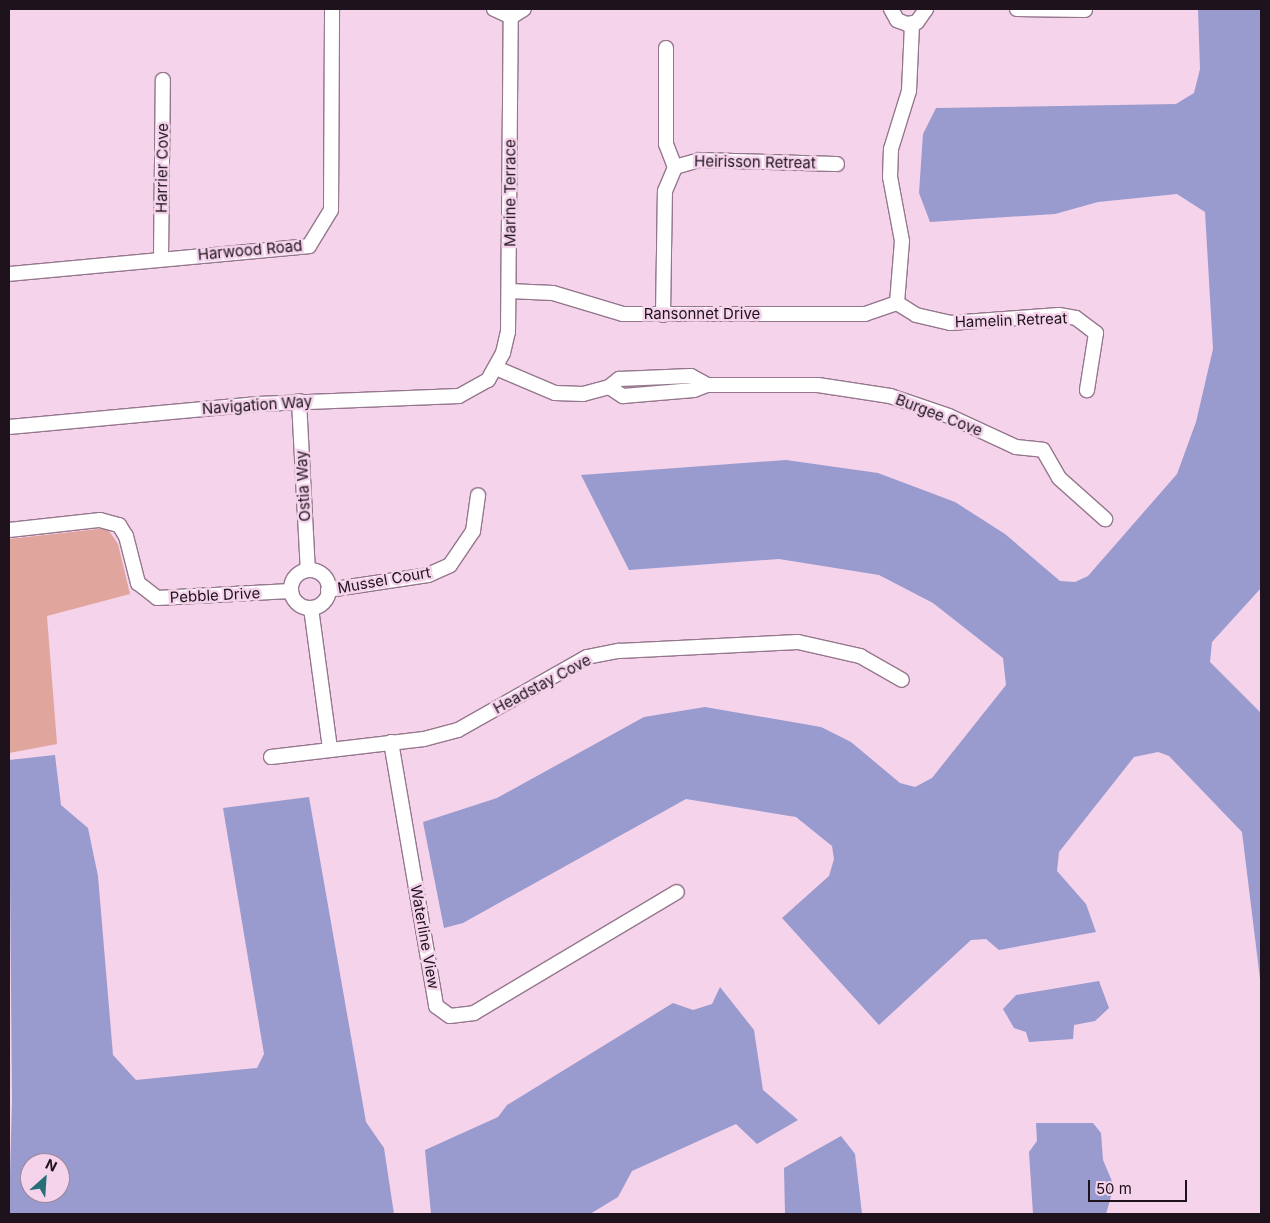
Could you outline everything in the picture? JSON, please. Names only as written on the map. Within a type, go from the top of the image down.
[{"type":"street","name":"Harwood Road","points":[[9,274],[161,257],[309,246],[318,235],[331,210],[332,9]]},
{"type":"street","points":[[494,9],[511,17],[524,9]]},
{"type":"street","points":[[891,9],[897,20],[912,24]]},
{"type":"street","points":[[897,303],[902,241],[890,178],[891,149],[909,91],[912,24],[926,9]]},
{"type":"street","points":[[1017,9],[1085,10]]},
{"type":"street","name":"Marine Terrace","points":[[496,368],[508,332],[510,291],[511,17]]},
{"type":"street","points":[[666,48],[666,144],[675,167]]},
{"type":"street","name":"Harrier Cove","points":[[161,257],[163,80]]},
{"type":"street","name":"Heirisson Retreat","points":[[663,315],[665,191],[675,167],[699,160],[837,164]]},
{"type":"street","name":"Ransonnet Drive","points":[[510,291],[553,293],[605,312],[663,315],[865,314],[897,303]]},
{"type":"street","name":"Hamelin Retreat","points":[[897,303],[916,316],[950,323],[1059,315],[1076,318],[1096,333],[1087,390]]},
{"type":"street","name":"Burgee Cove","points":[[496,368],[555,393],[583,394],[610,387],[622,396],[694,390],[707,385],[818,385],[913,402],[1016,447],[1043,450],[1059,478],[1105,519]]},
{"type":"street","name":"Navigation Way","points":[[9,427],[299,401],[458,396],[488,380],[496,368]]},
{"type":"street","name":"Ostia Way","points":[[299,401],[308,570]]},
{"type":"street","name":"Mussel Court","points":[[328,590],[428,575],[450,565],[474,531],[478,495]]},
{"type":"street","name":"Pebble Drive","points":[[9,530],[100,520],[119,525],[126,536],[138,582],[157,598],[291,591]]},
{"type":"street","points":[[308,570],[324,578],[328,590],[323,602],[311,608],[296,602],[291,591],[296,576],[308,570]]},
{"type":"street","points":[[311,608],[330,749]]},
{"type":"street","name":"Headstay Cove","points":[[271,757],[391,742],[458,730],[588,657],[619,651],[798,642],[860,656],[902,680]]},
{"type":"street","name":"Waterline View","points":[[391,742],[436,1006],[450,1016],[474,1013],[677,892]]},
{"type":"shaded area","points":[[107,528],[118,544],[130,594],[47,616],[57,744],[9,753],[9,539]]},
{"type":"water","points":[[1198,9],[1261,9],[1261,588],[1212,642],[1210,662],[1261,713],[1261,987],[1242,832],[1169,756],[1158,752],[1134,757],[1059,852],[1057,871],[1086,904],[1096,932],[999,950],[986,939],[971,940],[879,1025],[782,918],[829,876],[834,859],[832,846],[796,817],[686,799],[463,923],[444,928],[423,822],[497,798],[644,717],[705,707],[821,727],[851,742],[900,783],[915,787],[932,778],[1006,685],[1003,658],[933,603],[879,575],[779,559],[629,570],[581,475],[786,460],[878,473],[955,502],[1005,534],[1060,581],[1075,582],[1088,576],[1177,474],[1196,422],[1213,349],[1205,212],[1177,194],[1098,202],[1055,214],[930,222],[919,193],[923,134],[936,108],[1176,104],[1194,93],[1200,69]]},
{"type":"water","points":[[55,755],[61,805],[88,828],[98,876],[113,1055],[136,1080],[257,1068],[264,1054],[223,808],[309,797],[366,1122],[384,1148],[394,1214],[9,1214],[12,1101],[9,760]]},
{"type":"water","points":[[1099,981],[1109,1008],[1095,1021],[1074,1025],[1073,1039],[1029,1042],[1026,1032],[1014,1028],[1003,1009],[1016,995]]},
{"type":"water","points":[[720,987],[754,1030],[763,1090],[798,1120],[757,1144],[736,1124],[632,1171],[618,1197],[590,1214],[431,1214],[425,1150],[498,1117],[507,1105],[673,1003],[693,1010],[712,1004]]},
{"type":"water","points":[[1036,1123],[1093,1123],[1101,1133],[1103,1160],[1114,1186],[1106,1214],[1033,1214],[1029,1152],[1037,1141]]},
{"type":"water","points":[[841,1136],[855,1154],[862,1214],[785,1214],[784,1168]]}]
